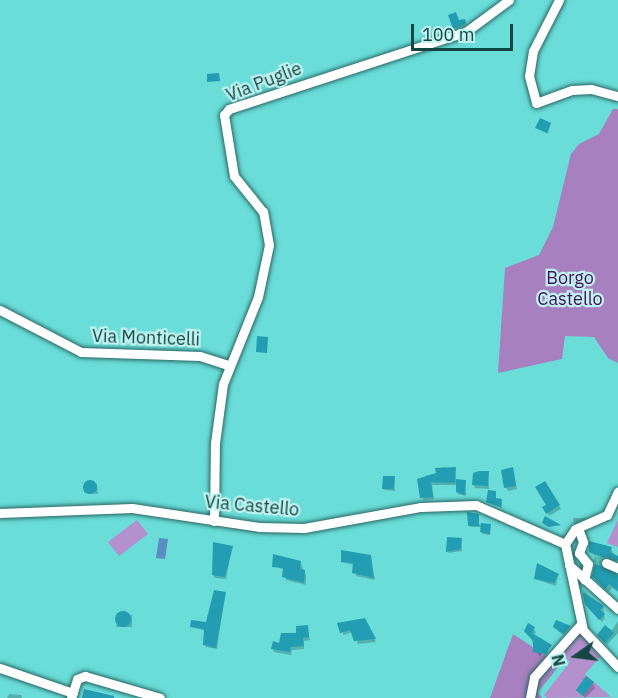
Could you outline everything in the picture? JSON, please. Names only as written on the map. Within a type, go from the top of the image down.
[{"type":"street","name":"Via Puglie","points":[[214,521],[215,443],[227,365],[258,297],[269,245],[263,212],[241,188],[231,166],[224,121],[227,111],[461,33],[509,0]]},
{"type":"street","points":[[559,0],[533,51],[529,76],[536,103],[572,90],[591,89],[618,96]]},
{"type":"street","name":"Via Monticelli","points":[[0,310],[81,352],[200,356],[227,365]]},
{"type":"street","points":[[618,491],[607,515],[578,528],[565,544],[581,624],[587,636],[618,667]]},
{"type":"street","name":"Via Castello","points":[[0,513],[132,508],[214,521],[304,528],[421,507],[476,505],[565,544]]},
{"type":"street","points":[[578,528],[583,542],[579,553]]},
{"type":"street","points":[[579,553],[594,558]]},
{"type":"street","points":[[579,553],[588,564],[584,580]]},
{"type":"street","points":[[606,563],[618,568]]},
{"type":"street","points":[[569,565],[618,609]]},
{"type":"street","points":[[530,698],[534,677],[581,624]]},
{"type":"street","points":[[0,668],[72,696],[77,679],[85,676],[160,698]]},
{"type":"shaded area","points":[[618,519],[618,547],[607,543]]},
{"type":"shaded area","points":[[137,520],[148,534],[119,556],[108,542]]},
{"type":"shaded area","points":[[579,629],[600,657],[585,674],[611,697],[547,698],[544,695],[570,662],[560,653]]},
{"type":"green space","name":"Borgo Castello","points":[[613,109],[618,109],[618,363],[608,358],[594,337],[565,336],[562,359],[498,373],[505,268],[539,255],[553,227],[571,154],[579,144],[599,134]]},
{"type":"green space","points":[[513,634],[560,665],[538,692],[542,698],[490,698]]},
{"type":"water","points":[[159,538],[168,539],[165,559],[156,558]]},
{"type":"building","points":[[456,12],[459,20],[465,19],[466,23],[453,29],[448,15]]},
{"type":"building","points":[[219,73],[220,81],[207,82],[207,74]]},
{"type":"building","points":[[540,118],[551,123],[547,133],[535,128]]},
{"type":"building","points":[[257,336],[268,337],[267,353],[256,352]]},
{"type":"building","points":[[456,467],[455,483],[431,482],[433,497],[420,498],[417,479],[436,473],[435,468]]},
{"type":"building","points":[[513,467],[516,486],[504,488],[501,470]]},
{"type":"building","points":[[489,471],[488,486],[472,485],[473,473]]},
{"type":"building","points":[[383,476],[395,476],[394,489],[382,489]]},
{"type":"building","points":[[456,479],[466,480],[465,495],[456,492]]},
{"type":"building","points":[[87,480],[93,480],[97,487],[93,494],[87,494],[83,490],[83,484]]},
{"type":"building","points":[[545,481],[560,505],[546,514],[542,507],[546,505],[535,487]]},
{"type":"building","points":[[488,490],[496,491],[496,498],[502,499],[501,507],[486,502]]},
{"type":"building","points":[[467,512],[479,514],[479,526],[468,526]]},
{"type":"building","points":[[545,516],[561,525],[549,527],[542,523]]},
{"type":"building","points":[[481,523],[491,524],[490,534],[480,532]]},
{"type":"building","points":[[447,537],[462,538],[461,549],[446,552]]},
{"type":"building","points":[[589,541],[612,547],[610,552],[618,556],[618,561],[605,556],[599,563],[618,575],[618,591],[609,584],[605,589],[592,576],[597,555],[589,552]]},
{"type":"building","points":[[213,542],[233,546],[225,577],[212,575]]},
{"type":"building","points":[[341,550],[371,555],[374,578],[352,573],[353,563],[341,562]]},
{"type":"building","points":[[273,554],[301,561],[300,569],[305,570],[304,583],[282,577],[283,568],[272,567]]},
{"type":"building","points":[[537,563],[559,574],[554,583],[534,579]]},
{"type":"building","points":[[214,590],[226,592],[216,648],[203,645],[204,629],[190,627],[191,620],[206,622]]},
{"type":"building","points":[[582,592],[604,606],[600,610],[605,614],[599,620],[585,604]]},
{"type":"building","points":[[120,611],[126,611],[131,619],[129,625],[120,627],[115,622],[115,616]]},
{"type":"building","points":[[365,618],[376,639],[354,641],[350,630],[340,633],[337,623]]},
{"type":"building","points":[[556,620],[571,626],[563,634],[553,627]]},
{"type":"building","points":[[528,623],[535,627],[532,633],[552,645],[545,654],[533,652],[533,641],[524,631]]},
{"type":"building","points":[[308,625],[309,637],[303,638],[304,646],[291,647],[290,652],[271,649],[273,641],[279,643],[281,633],[296,633],[296,626]]},
{"type":"building","points":[[605,625],[614,633],[605,643],[597,635]]},
{"type":"building","points":[[586,676],[594,682],[583,696],[576,690]]},
{"type":"building","points":[[84,689],[114,696],[114,698],[82,698]]},
{"type":"tunnel","points":[[594,558],[606,563]]}]
